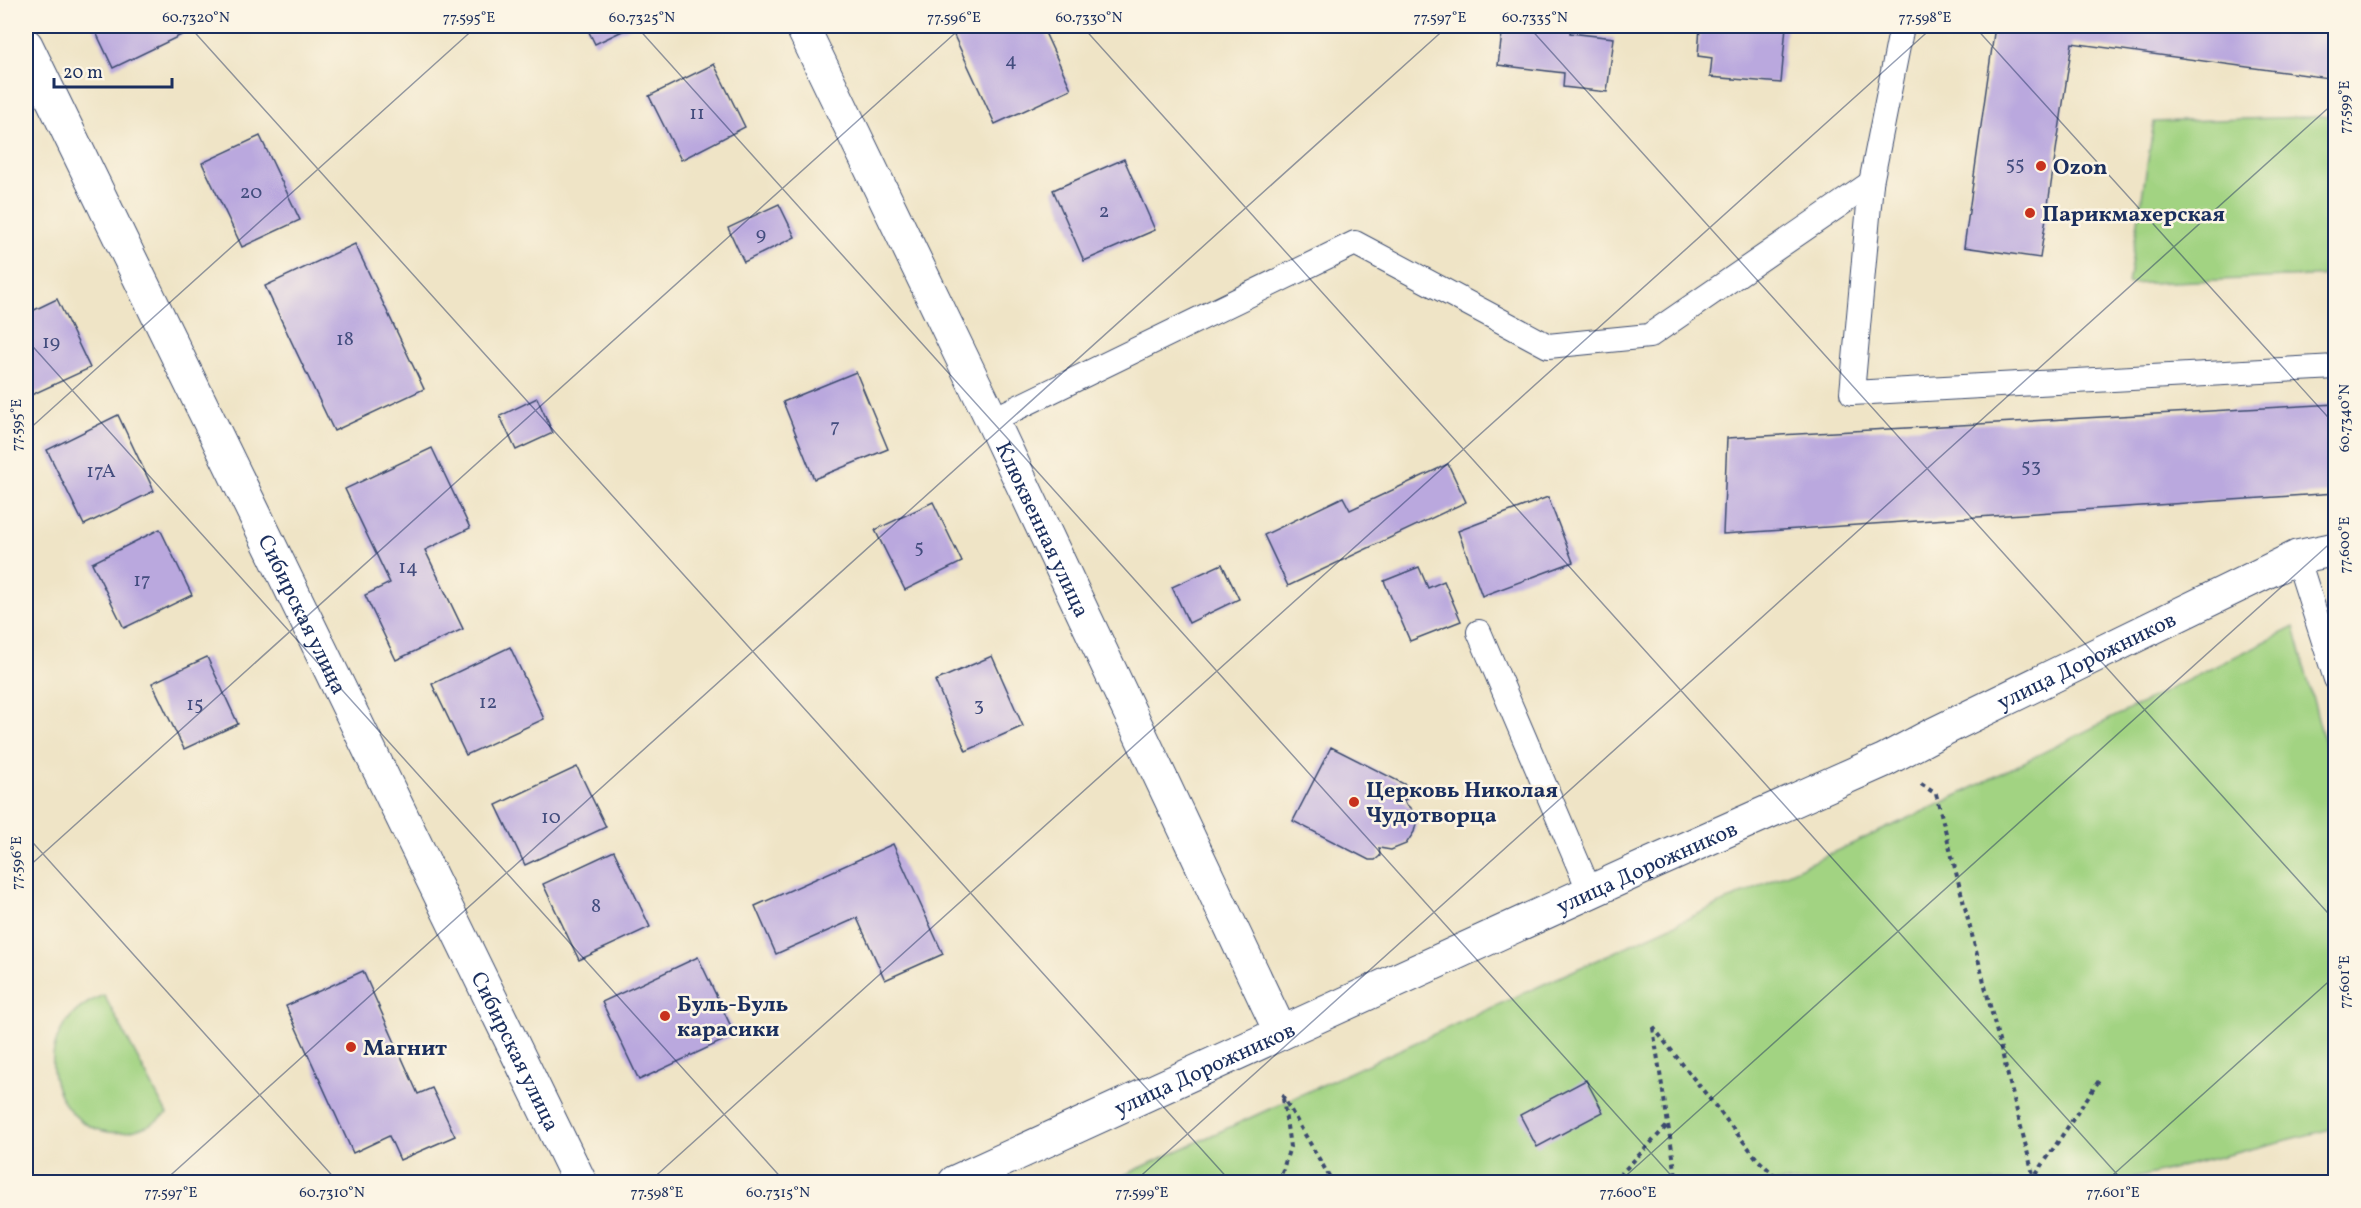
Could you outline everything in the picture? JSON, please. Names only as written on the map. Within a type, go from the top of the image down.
[{"type":"street","name":"Клюквенная улица","points":[[802,26],[992,420],[1281,1033]]},
{"type":"street","name":"Сибирская улица","points":[[26,45],[580,1182]]},
{"type":"street","name":"улица Дорожников","points":[[955,1182],[1590,891],[1885,760],[2297,557],[2336,549]]},
{"type":"lane","points":[[1902,26],[1871,183],[1852,393],[2336,367]]},
{"type":"lane","points":[[992,420],[1355,243],[1548,346],[1649,336],[1871,183]]},
{"type":"lane","points":[[2297,557],[2336,679]]},
{"type":"lane","points":[[1479,632],[1590,891]]},
{"type":"path","points":[[1885,760],[1936,794],[2034,1181]]},
{"type":"path","points":[[1677,1182],[1653,1027],[1758,1160],[1782,1182]]},
{"type":"path","points":[[2034,1181],[2100,1079]]},
{"type":"path","points":[[1279,1182],[1290,1147],[1282,1095],[1332,1182]]},
{"type":"path","points":[[1613,1182],[1668,1125]]},
{"type":"green space","points":[[2335,116],[2335,275],[2128,284],[2154,122]]},
{"type":"green space","points":[[2294,627],[2335,783],[2335,1128],[2120,1182],[1109,1182],[1946,801]]},
{"type":"green space","points":[[104,995],[167,1114],[132,1131],[102,1131],[77,1118],[60,1096],[53,1069],[56,1041],[73,1015]]},
{"type":"building","points":[[93,26],[197,26],[198,27],[113,68]]},
{"type":"building","points":[[586,26],[633,26],[595,44]]},
{"type":"building","points":[[960,26],[1042,26],[1071,89],[995,124],[951,29]]},
{"type":"building","points":[[1503,26],[1571,26],[1570,33],[1614,38],[1607,92],[1563,87],[1564,73],[1498,65]]},
{"type":"building","points":[[1700,26],[1786,26],[1781,83],[1710,77],[1712,58],[1698,56]]},
{"type":"building","points":[[1995,26],[2336,26],[2336,79],[2072,43],[2040,258],[1964,247]]},
{"type":"building","points":[[714,64],[745,127],[681,160],[649,96]]},
{"type":"building","points":[[260,136],[300,220],[242,247],[202,163]]},
{"type":"building","points":[[1124,159],[1155,230],[1084,261],[1053,190]]},
{"type":"building","points":[[779,204],[795,237],[744,262],[728,228]]},
{"type":"building","points":[[355,244],[424,389],[334,431],[265,286]]},
{"type":"building","points":[[57,299],[90,368],[27,397],[26,314]]},
{"type":"building","points":[[856,372],[888,449],[814,479],[783,402]]},
{"type":"building","points":[[537,398],[553,433],[516,450],[500,416]]},
{"type":"building","points":[[2336,404],[2336,493],[1723,534],[1727,438]]},
{"type":"building","points":[[118,415],[154,491],[84,525],[47,450]]},
{"type":"building","points":[[432,448],[470,528],[425,550],[463,629],[396,660],[365,595],[390,583],[345,489]]},
{"type":"building","points":[[1448,464],[1466,502],[1288,586],[1264,535],[1343,497],[1350,510]]},
{"type":"building","points":[[1548,497],[1573,562],[1482,596],[1458,531]]},
{"type":"building","points":[[933,502],[962,562],[905,590],[875,530]]},
{"type":"building","points":[[160,529],[192,595],[124,628],[92,563]]},
{"type":"building","points":[[1222,564],[1239,599],[1189,623],[1172,587]]},
{"type":"building","points":[[1419,567],[1428,588],[1444,581],[1461,621],[1410,641],[1384,581]]},
{"type":"building","points":[[510,647],[544,719],[466,755],[432,684]]},
{"type":"building","points":[[992,656],[1023,726],[966,751],[935,681]]},
{"type":"building","points":[[207,657],[238,724],[184,749],[152,683]]},
{"type":"building","name":"Церковь Николая Чудотворца","points":[[1331,747],[1408,786],[1411,796],[1403,801],[1412,810],[1416,824],[1406,844],[1391,850],[1379,848],[1380,856],[1375,860],[1369,860],[1293,821]]},
{"type":"building","points":[[577,767],[606,827],[525,865],[496,805]]},
{"type":"building","points":[[893,844],[943,954],[885,980],[857,918],[776,954],[755,906]]},
{"type":"building","points":[[614,851],[650,927],[579,960],[543,884]]},
{"type":"building","name":"Буль-Буль карасики","points":[[698,957],[735,1035],[639,1080],[602,1002]]},
{"type":"building","name":"Магнит","points":[[363,971],[418,1094],[432,1088],[455,1136],[400,1160],[389,1136],[353,1153],[286,1006]]},
{"type":"building","points":[[1586,1080],[1603,1112],[1537,1147],[1520,1115]]},
{"type":"place","name":"Ozon","points":[[2041,166]]},
{"type":"place","name":"Парикмахерская","points":[[2030,213]]},
{"type":"place","name":"Церковь Николая Чудотворца","points":[[1354,802]]},
{"type":"place","name":"Буль-Буль карасики","points":[[665,1016]]},
{"type":"place","name":"Магнит","points":[[351,1047]]}]
